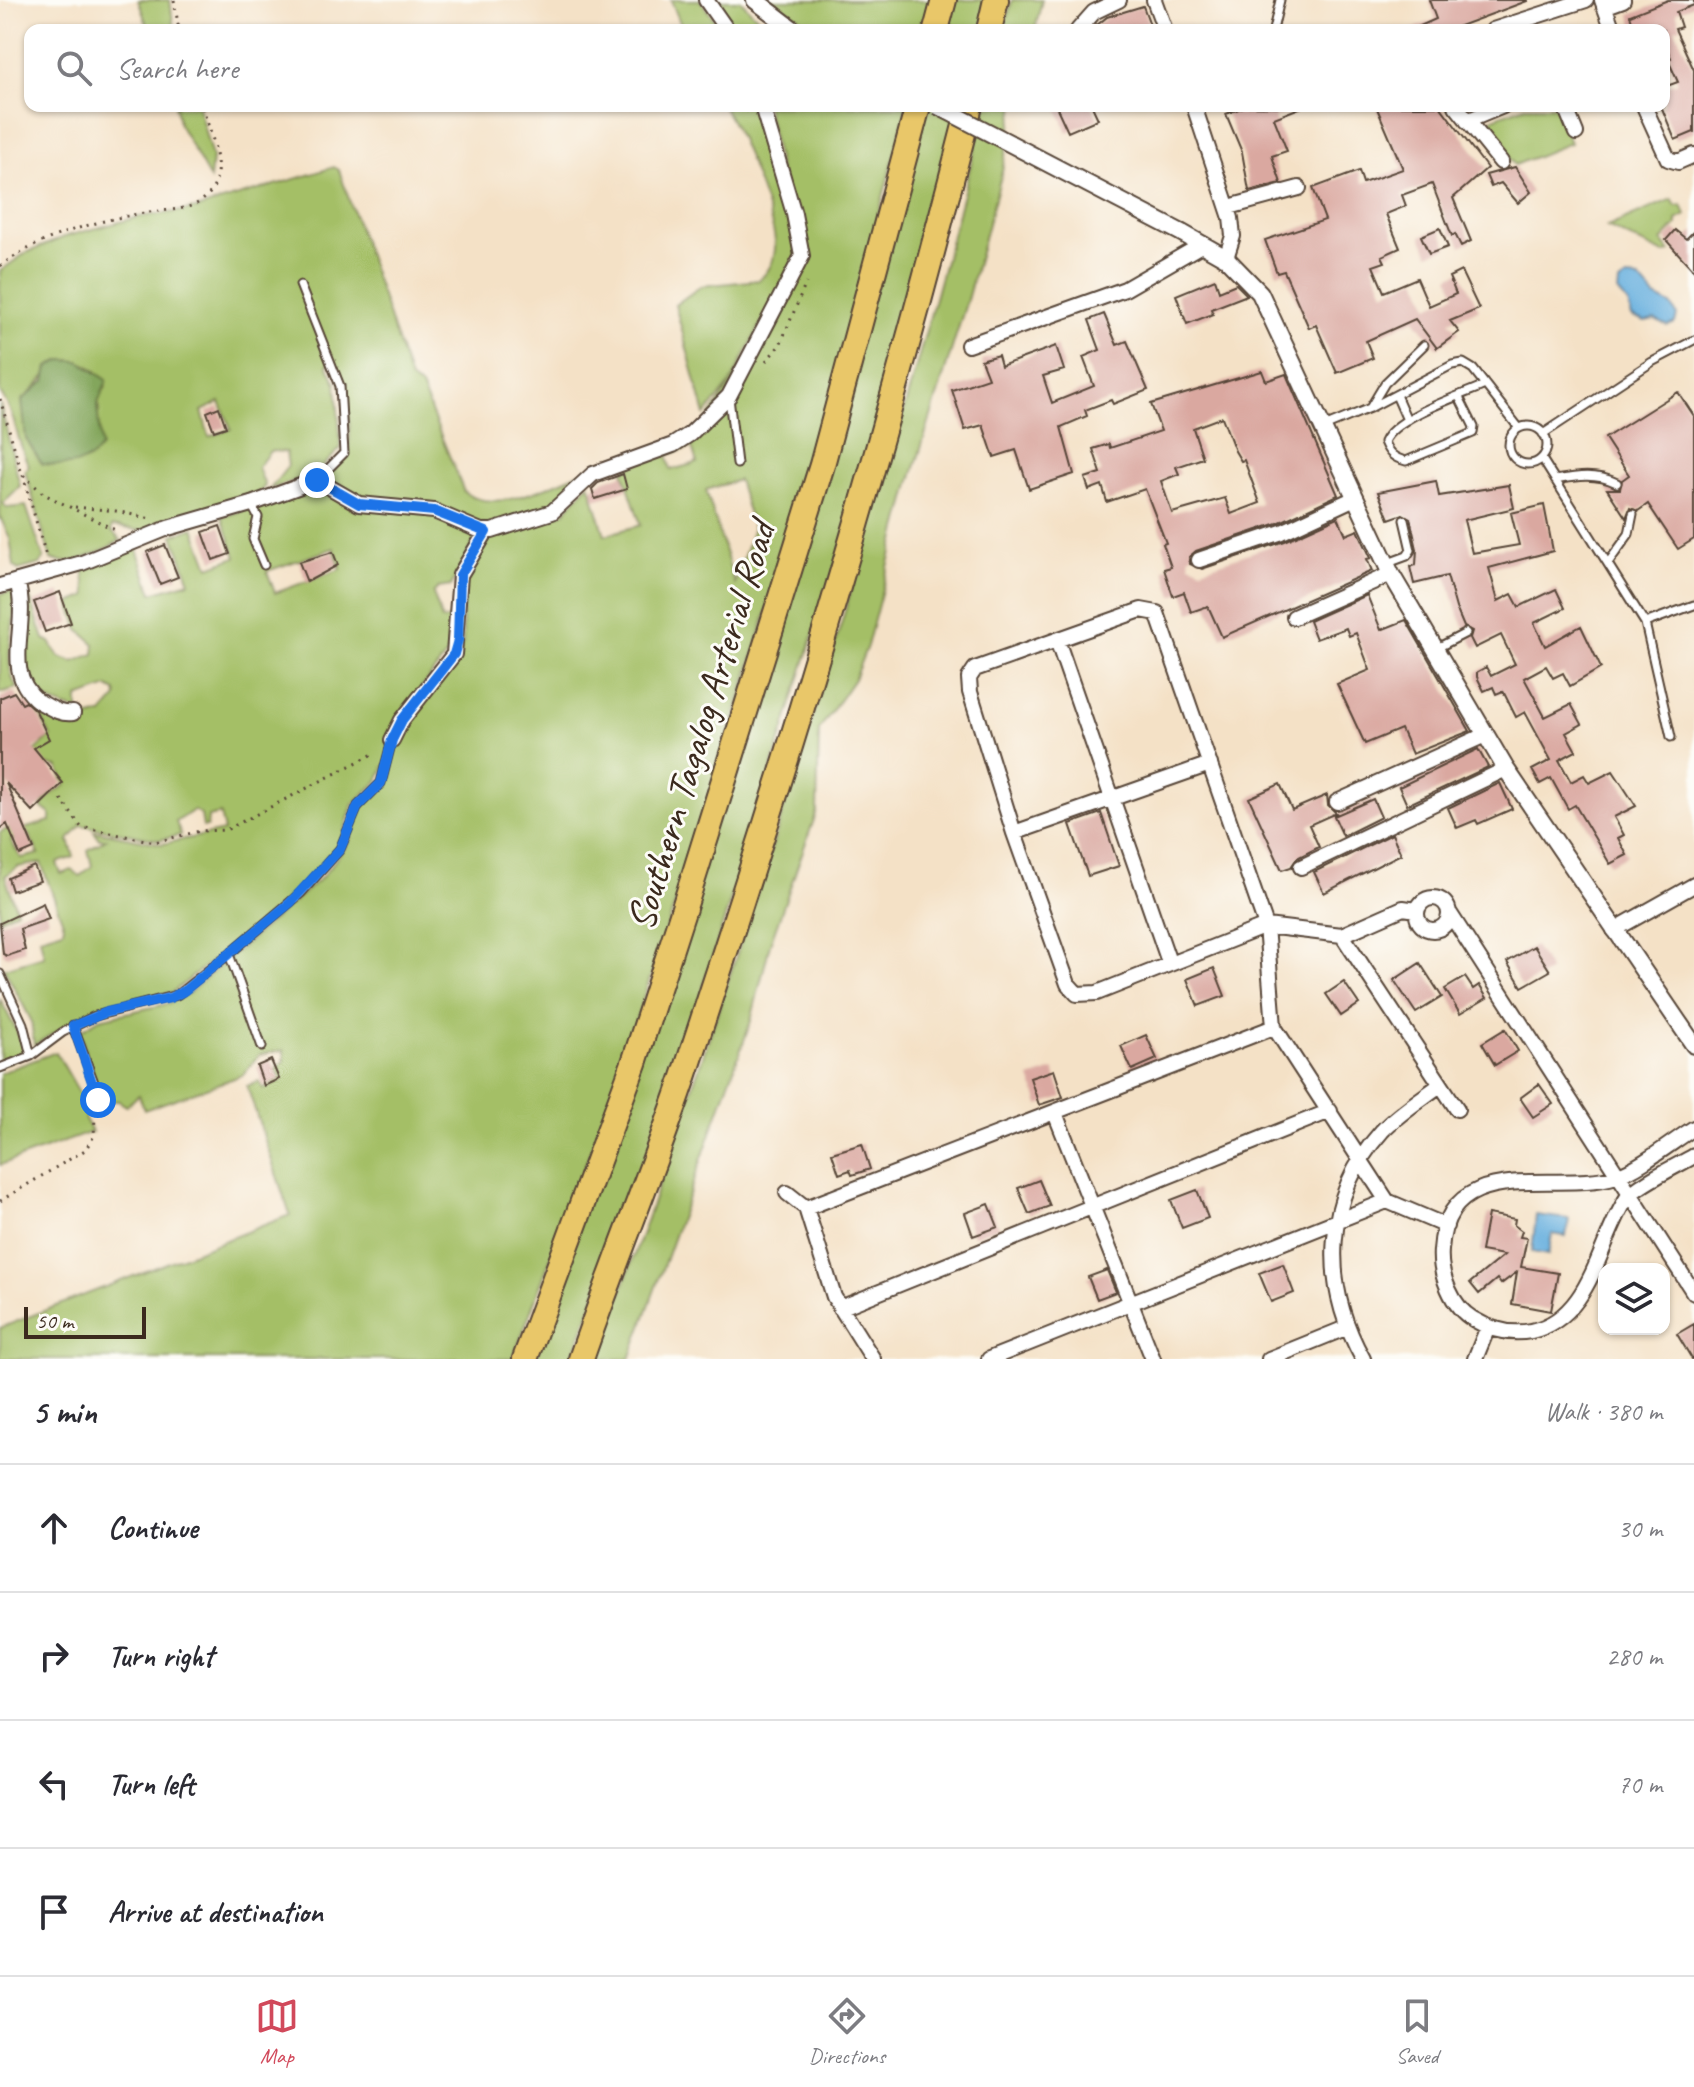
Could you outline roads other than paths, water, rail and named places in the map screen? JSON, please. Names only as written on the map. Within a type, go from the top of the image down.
[{"type":"highway","points":[[938,24],[944,0]]},
{"type":"highway","points":[[990,24],[996,0]]},
{"type":"highway","name":"Southern Tagalog Arterial Road","points":[[525,1359],[643,1037],[679,923],[822,465],[916,112]]},
{"type":"highway","points":[[581,1359],[682,1083],[765,825],[870,481],[968,112]]},
{"type":"street","points":[[706,0],[723,24]]},
{"type":"street","points":[[755,0],[786,24]]},
{"type":"street","points":[[1083,24],[1094,12],[1119,0]]},
{"type":"street","points":[[1154,0],[1163,24]]},
{"type":"street","points":[[1512,24],[1586,0]]},
{"type":"street","points":[[1611,24],[1603,4],[1623,0]]},
{"type":"street","points":[[0,586],[92,559],[128,542],[317,480],[359,504],[434,511],[486,532],[545,515],[564,504],[599,471],[673,445],[729,396],[802,256],[794,214],[764,112]]},
{"type":"street","points":[[950,112],[1203,244],[1226,258],[1260,293],[1388,569],[1506,769],[1694,1045]]},
{"type":"street","points":[[1196,112],[1229,207],[1233,236],[1226,258]]},
{"type":"street","points":[[1460,112],[1501,162]]},
{"type":"street","points":[[1467,121],[1489,112]]},
{"type":"street","points":[[1567,112],[1576,133]]},
{"type":"street","points":[[1647,112],[1668,159],[1678,162],[1694,155]]},
{"type":"street","points":[[1229,207],[1299,188]]},
{"type":"street","points":[[968,345],[1125,289],[1203,244]]},
{"type":"street","points":[[1199,560],[1282,532],[1355,498]]},
{"type":"street","points":[[392,740],[402,720],[454,654],[458,640],[460,575],[486,532]]},
{"type":"street","points":[[1294,617],[1388,569]]},
{"type":"street","points":[[17,581],[20,596],[7,656],[10,671],[28,695],[60,713],[73,713]]},
{"type":"street","points":[[1446,1226],[1387,1201],[1362,1158],[1274,1027],[1266,926],[1157,613],[1141,610],[981,666],[969,678],[970,692],[1014,833],[1068,984],[1077,994],[1097,993],[1266,926],[1342,935],[1403,908],[1417,910],[1431,898],[1443,902],[1616,1176],[1694,1293]]},
{"type":"street","points":[[1057,640],[1169,962]]},
{"type":"street","points":[[1337,802],[1485,735]]},
{"type":"street","points":[[1014,833],[1210,764]]},
{"type":"street","points":[[1301,867],[1506,769]]},
{"type":"street","points":[[1614,930],[1694,885]]},
{"type":"street","points":[[1417,910],[1420,925],[1434,931],[1447,922],[1449,912]]},
{"type":"street","points":[[1342,935],[1457,1109]]},
{"type":"street","points":[[806,1208],[1274,1027]]},
{"type":"street","points":[[1363,1359],[1348,1327],[1333,1275],[1337,1219],[1347,1188],[1362,1158],[1395,1119],[1440,1085]]},
{"type":"street","points":[[840,1308],[1330,1111]]},
{"type":"street","points":[[1055,1113],[1153,1359]]},
{"type":"street","points":[[1694,1128],[1616,1176],[1490,1185],[1463,1203],[1446,1226],[1440,1254],[1445,1281],[1468,1316],[1488,1327],[1520,1332],[1542,1328],[1564,1316],[1580,1296],[1629,1196],[1694,1156]]},
{"type":"street","points":[[1663,1147],[1676,1167]]},
{"type":"street","points":[[787,1193],[806,1208],[840,1308],[873,1359]]},
{"type":"street","points":[[989,1359],[1387,1201]]},
{"type":"street","points":[[1269,1359],[1348,1327]]},
{"type":"street","points":[[1475,1359],[1488,1327]]},
{"type":"lane","points":[[1274,24],[1280,0]]},
{"type":"lane","points":[[300,285],[338,379],[344,408],[344,453],[317,480]]},
{"type":"lane","points":[[1543,434],[1659,357],[1694,340]]},
{"type":"lane","points":[[1370,408],[1385,383],[1424,345]]},
{"type":"lane","points":[[1322,427],[1370,408],[1452,365],[1463,363],[1473,369],[1519,428]]},
{"type":"lane","points":[[1459,397],[1474,427],[1473,433],[1406,461],[1395,458],[1384,442],[1388,431],[1407,420],[1485,385]]},
{"type":"lane","points":[[1396,395],[1407,420]]},
{"type":"lane","points":[[729,396],[730,428],[737,464]]},
{"type":"lane","points":[[1532,426],[1543,434],[1547,447],[1542,459],[1530,465],[1512,457],[1509,438],[1519,428],[1532,426]]},
{"type":"lane","points":[[1542,459],[1645,623],[1671,737]]},
{"type":"lane","points":[[1555,480],[1586,475],[1604,477],[1617,483]]},
{"type":"lane","points":[[251,504],[258,517],[253,539],[264,565]]},
{"type":"lane","points":[[1608,563],[1629,534],[1633,514]]},
{"type":"lane","points":[[1388,569],[1411,550],[1404,520]]},
{"type":"lane","points":[[1645,623],[1694,605]]},
{"type":"lane","points":[[1437,648],[1466,633]]},
{"type":"lane","points":[[0,1068],[31,1056],[73,1026],[107,1012],[170,998],[229,954],[301,893],[340,849],[358,806],[381,783],[392,740]]},
{"type":"lane","points":[[229,954],[262,1047]]},
{"type":"lane","points":[[0,974],[23,1024],[31,1056]]},
{"type":"lane","points":[[73,1026],[96,1088],[97,1107]]},
{"type":"water","points":[[1626,278],[1639,279],[1655,297],[1671,305],[1677,315],[1675,323],[1668,326],[1655,320],[1645,322],[1632,317],[1628,304],[1618,292],[1619,283]]},
{"type":"water","points":[[1536,1215],[1569,1219],[1566,1236],[1552,1234],[1548,1255],[1532,1252]]}]
